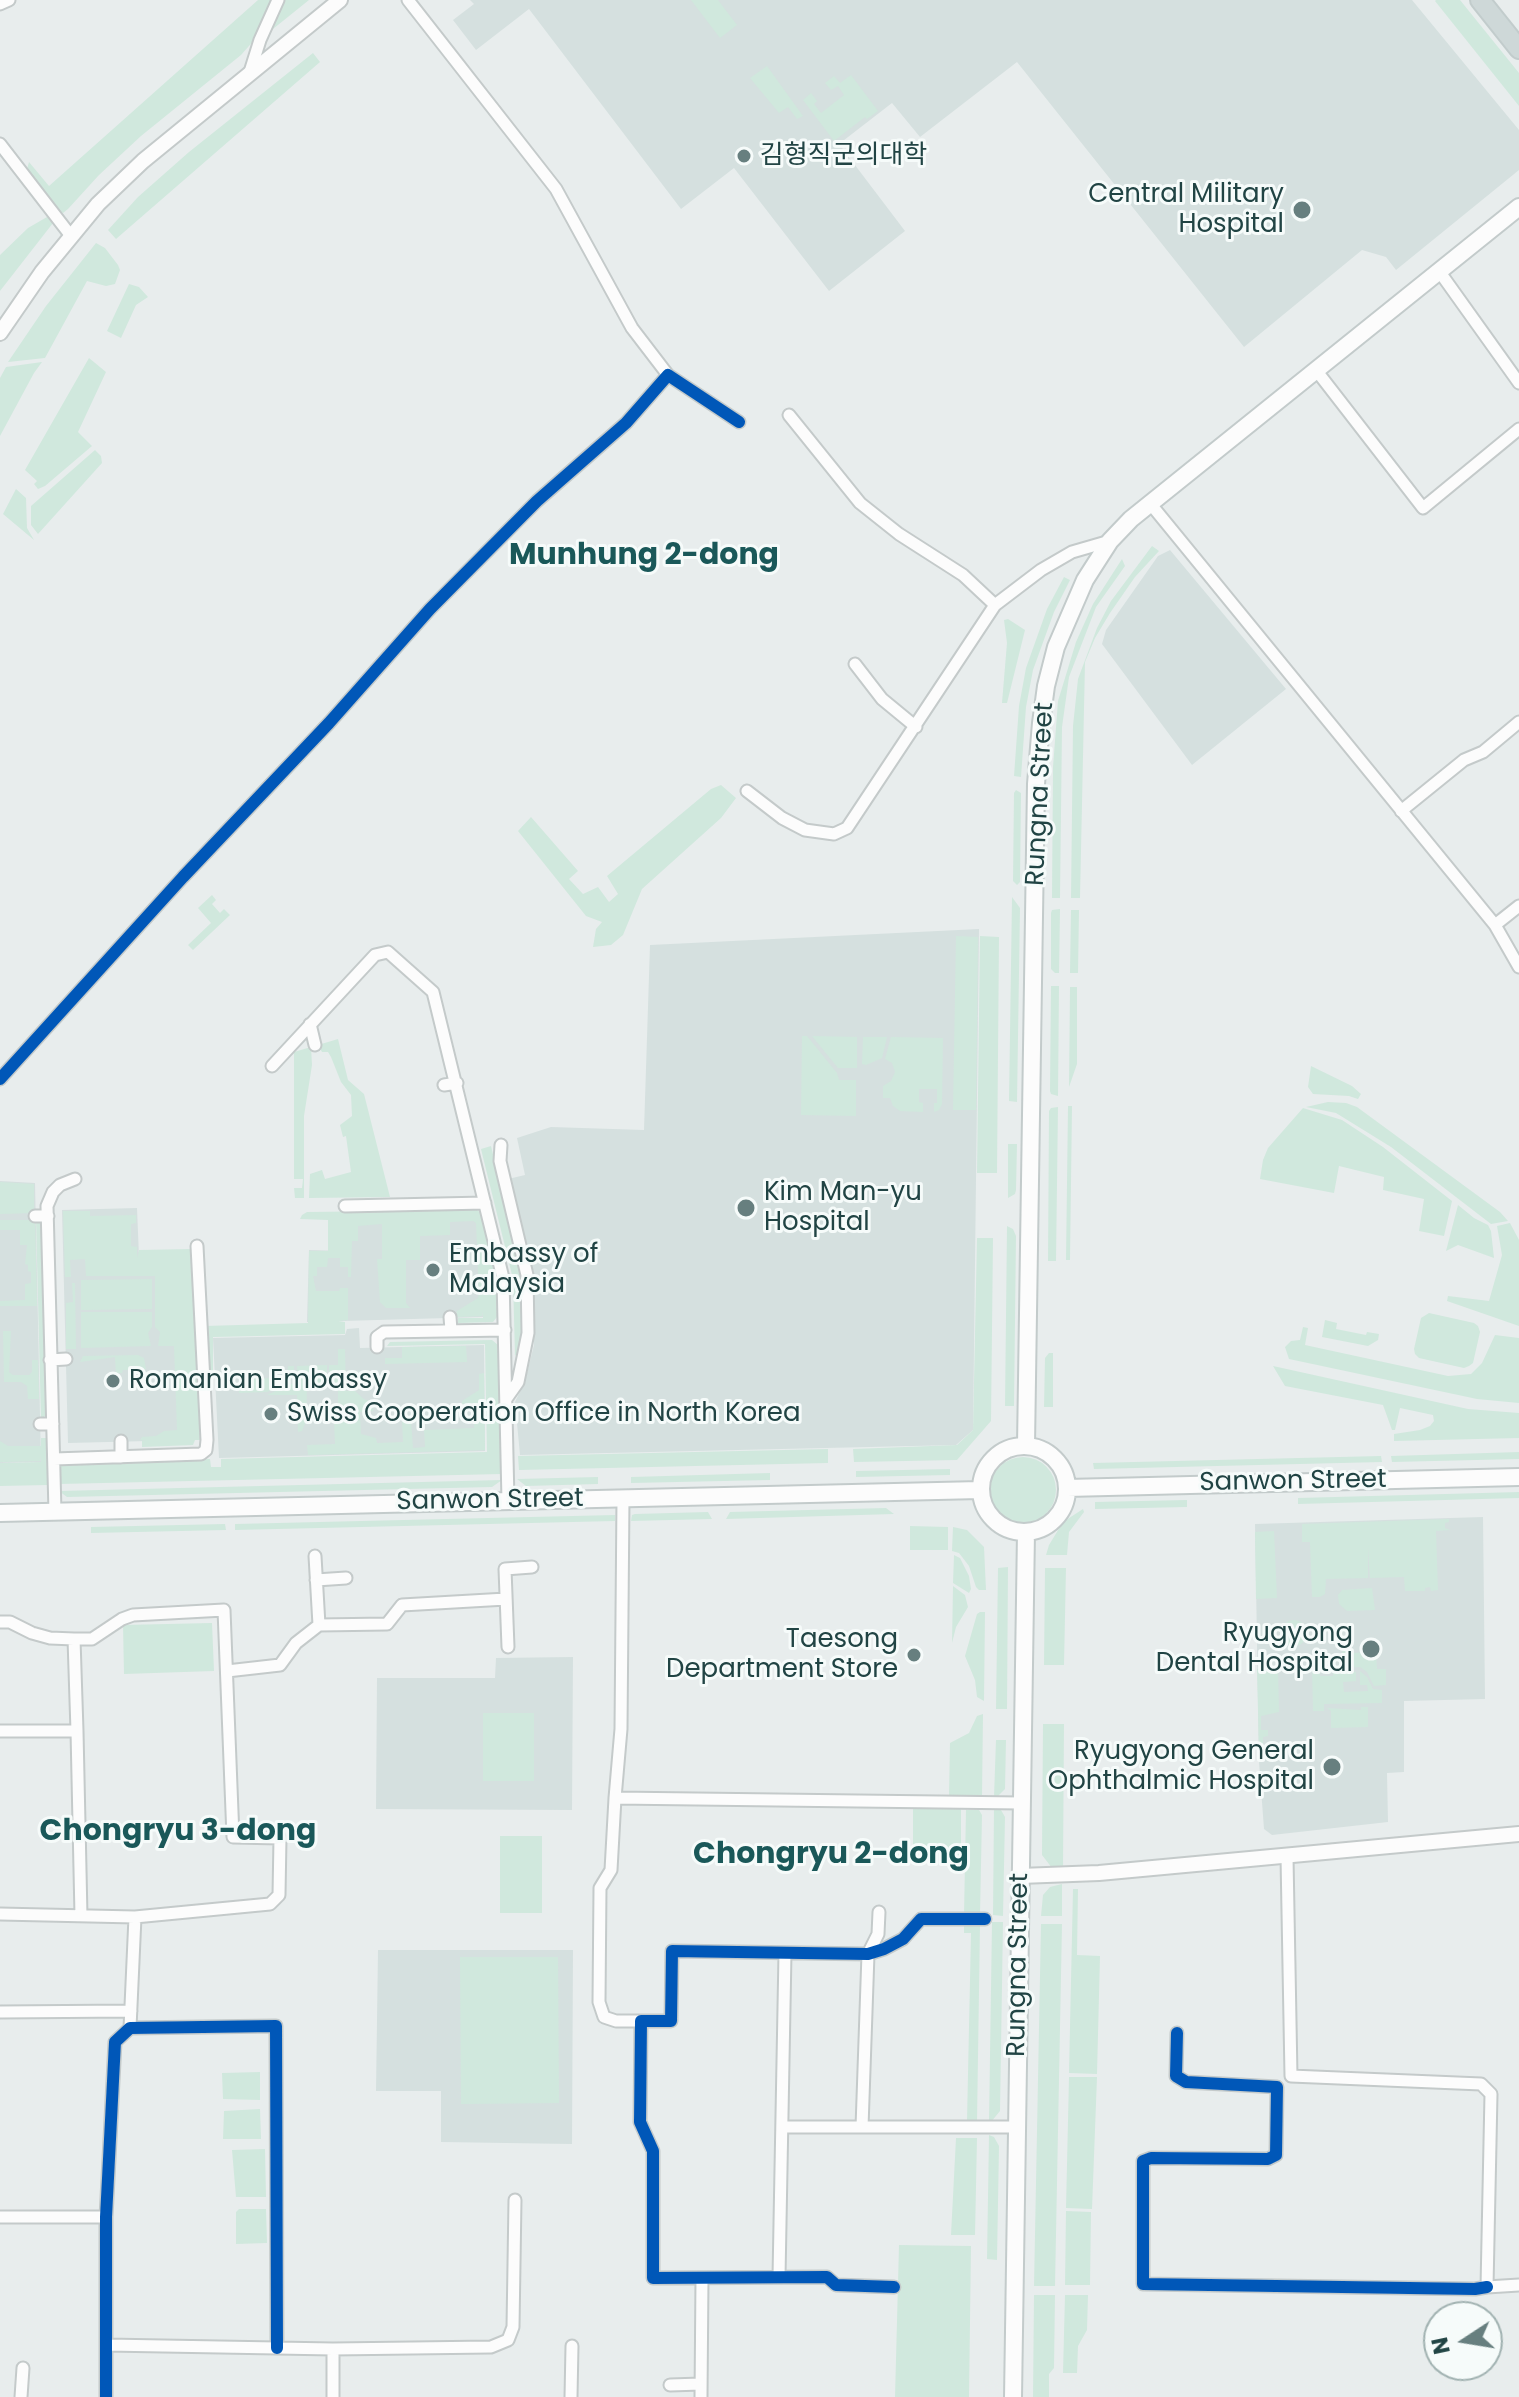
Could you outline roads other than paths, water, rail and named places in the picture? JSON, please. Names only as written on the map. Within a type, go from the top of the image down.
[{"type":"main road","points":[[1480,0],[1519,49]]},
{"type":"main road","name":"Rungna Street","points":[[1026,1445],[1036,784],[1041,723],[1056,647],[1085,580],[1110,541],[1149,502],[1519,207]]},
{"type":"main road","points":[[1026,1445],[1046,1451],[1057,1460],[1064,1472],[1067,1488],[1061,1512],[1052,1523],[1026,1532],[1013,1531],[992,1518],[985,1508],[980,1490],[985,1468],[994,1457],[1006,1449],[1026,1445]]},
{"type":"main road","name":"Sanwon Street","points":[[1067,1488],[1519,1477]]},
{"type":"main road","name":"Sanwon Street","points":[[0,1513],[980,1490]]},
{"type":"main road","name":"Rungna Street","points":[[1013,2397],[1026,1532]]},
{"type":"street","points":[[0,4],[9,0]]},
{"type":"street","points":[[250,72],[278,0]]},
{"type":"street","points":[[2,323],[98,204],[143,161],[340,0]]},
{"type":"street","points":[[408,0],[556,189],[632,328],[668,375],[739,422]]},
{"type":"street","points":[[0,144],[71,236]]},
{"type":"street","points":[[1439,271],[1519,383]]},
{"type":"street","points":[[1316,370],[1423,508],[1519,429]]},
{"type":"street","points":[[0,1079],[173,888],[329,723],[430,609],[537,501],[626,423],[668,375]]},
{"type":"street","points":[[789,415],[860,503],[899,534],[963,575],[995,605]]},
{"type":"street","points":[[1149,502],[1495,925],[1519,967]]},
{"type":"street","points":[[747,791],[782,818],[805,830],[834,834],[847,828],[995,605],[1041,570],[1072,552],[1110,541]]},
{"type":"street","points":[[855,664],[882,699],[916,727]]},
{"type":"street","points":[[1401,811],[1464,760],[1483,752],[1519,722]]},
{"type":"street","points":[[1495,925],[1519,906]]},
{"type":"street","points":[[272,1066],[375,955],[388,952],[433,992],[450,1084],[485,1203],[503,1278],[508,1501]]},
{"type":"street","points":[[310,1024],[315,1045]]},
{"type":"street","points":[[501,1145],[500,1161],[527,1275],[528,1333],[518,1382],[506,1399]]},
{"type":"street","points":[[55,1512],[54,1459],[46,1424],[50,1360],[42,1216],[53,1192],[60,1185],[75,1179]]},
{"type":"street","points":[[345,1206],[485,1203]]},
{"type":"street","points":[[54,1459],[201,1454],[213,1440],[197,1246]]},
{"type":"street","points":[[450,1317],[451,1330]]},
{"type":"street","points":[[377,1347],[377,1337],[384,1332],[505,1330]]},
{"type":"street","points":[[50,1360],[66,1359]]},
{"type":"street","points":[[121,1441],[121,1457]]},
{"type":"street","points":[[623,1498],[621,1729],[611,1870],[600,1888],[599,2002],[604,2017],[616,2021],[671,2021],[672,1951],[868,1954],[903,1939],[921,1919],[985,1919]]},
{"type":"street","points":[[315,1556],[319,1625]]},
{"type":"street","points":[[508,1647],[505,1569],[532,1567]]},
{"type":"street","points":[[316,1580],[346,1578]]},
{"type":"street","points":[[227,1671],[280,1665],[296,1643],[319,1625],[387,1624],[402,1605],[506,1599]]},
{"type":"street","points":[[0,1622],[10,1622],[50,1638],[92,1639],[133,1615],[224,1610],[233,1837],[280,1838],[279,1895],[270,1904],[135,1917],[0,1914]]},
{"type":"street","points":[[74,1639],[81,1916]]},
{"type":"street","points":[[0,1731],[77,1731]]},
{"type":"street","points":[[615,1798],[1021,1803]]},
{"type":"street","points":[[1020,1876],[1087,1874],[1519,1834]]},
{"type":"street","points":[[1287,1857],[1291,2076]]},
{"type":"street","points":[[862,2127],[868,1954],[878,1934],[879,1912]]},
{"type":"street","points":[[130,2028],[135,1917]]},
{"type":"street","points":[[779,2277],[785,1953]]},
{"type":"street","points":[[0,2012],[131,2011]]},
{"type":"street","points":[[641,2021],[640,2122],[653,2151],[653,2278],[827,2277],[836,2285],[894,2287]]},
{"type":"street","points":[[106,2397],[106,2217],[115,2042],[130,2028],[276,2026],[277,2348]]},
{"type":"street","points":[[1177,2033],[1176,2076],[1186,2082],[1277,2087],[1291,2076],[1481,2084],[1491,2094],[1487,2287]]},
{"type":"street","points":[[1277,2087],[1276,2155],[1268,2159],[1151,2158],[1143,2161],[1143,2284],[1475,2289],[1519,2285]]},
{"type":"street","points":[[782,2127],[1017,2127]]},
{"type":"street","points":[[107,2345],[333,2349],[491,2347],[508,2340],[513,2327],[515,2200]]},
{"type":"street","points":[[0,2217],[106,2217]]},
{"type":"street","points":[[670,2385],[701,2391],[702,2278]]},
{"type":"street","points":[[571,2397],[572,2346]]},
{"type":"street","points":[[333,2349],[333,2397]]},
{"type":"street","points":[[21,2397],[23,2368]]},
{"type":"place","name":"김형직군의대학","points":[[744,156]]},
{"type":"place","name":"Central Military Hospital","points":[[1302,210]]},
{"type":"place","name":"Kim Man-yu Hospital","points":[[746,1208]]},
{"type":"place","name":"Embassy of Malaysia","points":[[433,1270]]},
{"type":"place","name":"Romanian Embassy","points":[[113,1381]]},
{"type":"place","name":"Swiss Cooperation Office in North Korea","points":[[271,1414]]},
{"type":"place","name":"Ryugyong Dental Hospital","points":[[1371,1649]]},
{"type":"place","name":"Taesong Department Store","points":[[914,1655]]},
{"type":"place","name":"Ryugyong General Ophthalmic Hospital","points":[[1332,1767]]},
{"type":"district","name":"Munhung 2-dong","points":[[644,556]]},
{"type":"district","name":"Chongryu 3-dong","points":[[178,1832]]},
{"type":"district","name":"Chongryu 2-dong","points":[[831,1855]]}]
